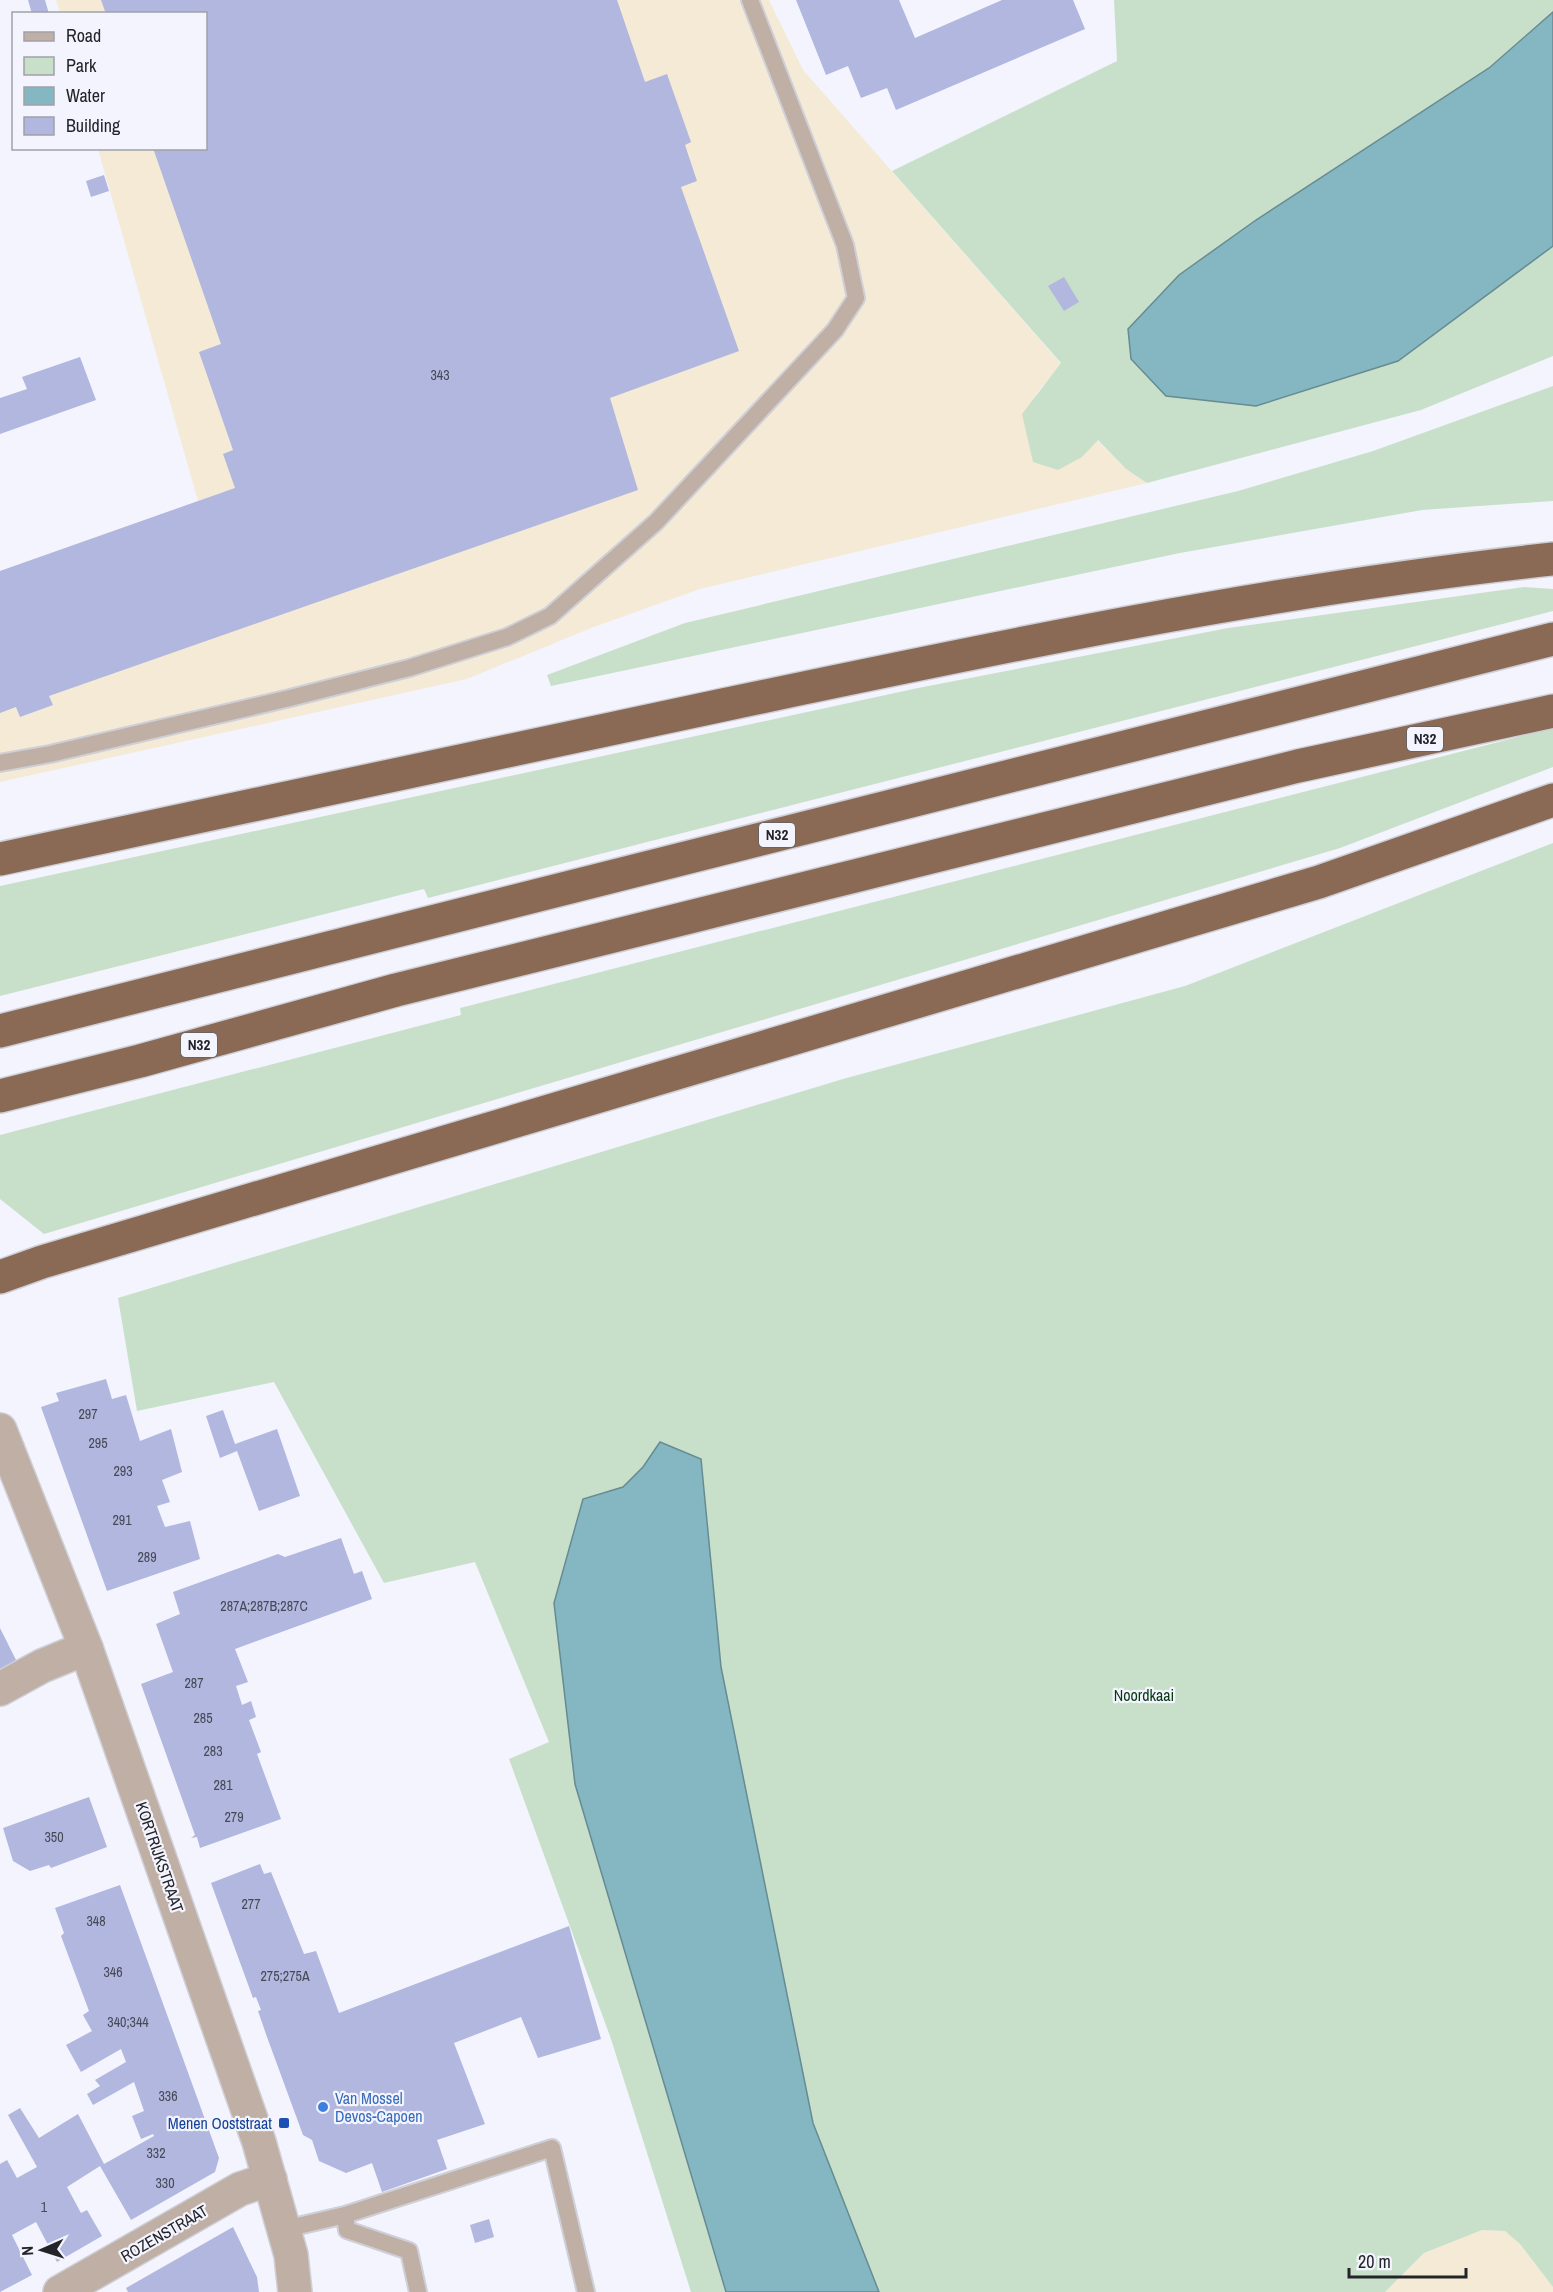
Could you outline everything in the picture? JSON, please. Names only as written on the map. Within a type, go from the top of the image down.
[{"type":"highway","points":[[0,859],[1168,614],[1472,567],[1553,558]]},
{"type":"highway","name":"N32","points":[[0,1031],[1553,639]]},
{"type":"highway","name":"N32","points":[[0,1095],[140,1061],[396,990],[1298,766],[1553,711]]},
{"type":"highway","points":[[0,1277],[42,1262],[1320,882],[1553,800]]},
{"type":"street","name":"KORTRIJKSTRAAT","points":[[0,1430],[86,1648],[270,2179],[291,2255],[295,2292]]},
{"type":"street","points":[[0,1689],[42,1666],[86,1648]]},
{"type":"street","name":"ROZENSTRAAT","points":[[60,2292],[240,2189],[270,2179]]},
{"type":"lane","points":[[0,764],[291,698],[409,668],[507,637],[550,616],[656,522],[835,330],[856,298],[845,245],[750,0]]},
{"type":"lane","points":[[285,2229],[345,2215],[552,2148],[586,2292]]},
{"type":"lane","points":[[345,2215],[347,2230],[410,2251],[418,2292]]},
{"type":"shaded area","points":[[56,0],[769,0],[803,70],[1061,364],[1036,394],[1082,457],[1097,440],[1126,469],[1147,483],[700,589],[591,628],[467,679],[0,782],[0,571],[198,501],[98,150],[207,150],[207,12],[60,12]]},
{"type":"shaded area","points":[[1481,2230],[1505,2231],[1520,2244],[1553,2287],[1553,2292],[1385,2292],[1424,2253]]},
{"type":"green space","points":[[1114,0],[1553,0],[1553,12],[1489,67],[1256,220],[1398,361],[1553,246],[1553,356],[1421,410],[1147,483],[1126,469],[1098,440],[1082,457],[1058,470],[1033,462],[1022,414],[1061,363],[892,171],[1117,61]]},
{"type":"green space","points":[[1553,386],[1553,501],[1422,510],[1180,553],[551,686],[547,675],[685,623],[1238,491],[1373,451]]},
{"type":"green space","points":[[1524,587],[1553,589],[1553,611],[428,898],[424,889],[0,996],[0,886],[918,688],[1228,628]]},
{"type":"green space","points":[[1553,728],[1553,767],[1340,848],[44,1234],[0,1199],[0,1135],[461,1015],[460,1008]]},
{"type":"green space","name":"Noordkaai","points":[[1553,843],[1553,2287],[1520,2244],[1505,2231],[1482,2230],[1424,2253],[1385,2292],[879,2292],[813,2123],[721,1667],[701,1459],[660,1442],[643,1467],[623,1487],[583,1500],[575,1784],[726,2292],[691,2292],[611,2039],[509,1759],[549,1742],[475,1562],[384,1583],[274,1382],[137,1411],[118,1298],[843,1079],[1185,986]]},
{"type":"water","points":[[1553,12],[1553,246],[1398,361],[1256,406],[1166,396],[1131,359],[1128,329],[1179,275],[1256,220],[1489,68]]},
{"type":"water","points":[[660,1442],[701,1459],[721,1667],[813,2123],[879,2292],[726,2292],[575,1784],[554,1603],[583,1499],[623,1487],[643,1467]]},
{"type":"building","points":[[28,0],[45,0],[48,12],[31,12]]},
{"type":"building","points":[[101,0],[617,0],[645,82],[667,74],[691,142],[685,145],[697,181],[681,187],[739,351],[610,398],[638,490],[49,696],[53,705],[20,717],[16,707],[0,713],[0,571],[235,488],[223,454],[233,450],[199,352],[221,344],[154,150],[207,150],[207,12],[105,12]]},
{"type":"building","points":[[796,0],[899,0],[915,38],[1002,0],[1073,0],[1085,29],[896,110],[887,88],[861,98],[848,66],[826,75]]},
{"type":"building","points":[[104,175],[109,191],[91,197],[86,181]]},
{"type":"building","points":[[1064,277],[1079,302],[1064,311],[1048,286]]},
{"type":"building","points":[[80,357],[96,400],[0,434],[0,398],[27,389],[22,377]]},
{"type":"building","points":[[106,1379],[112,1399],[126,1395],[140,1441],[171,1429],[182,1472],[162,1480],[170,1502],[157,1506],[165,1527],[190,1521],[200,1559],[107,1591],[41,1407],[59,1401],[56,1393]]},
{"type":"building","points":[[223,1410],[235,1444],[277,1429],[300,1496],[259,1511],[237,1451],[220,1458],[206,1416]]},
{"type":"building","points":[[341,1538],[354,1574],[362,1571],[372,1599],[235,1649],[248,1682],[236,1686],[242,1705],[251,1701],[256,1717],[249,1720],[261,1752],[257,1754],[281,1819],[200,1848],[197,1837],[191,1838],[195,1835],[141,1684],[173,1672],[156,1624],[180,1614],[173,1592],[278,1554],[285,1557]]},
{"type":"building","points":[[0,1628],[20,1668],[0,1679]]},
{"type":"building","points":[[89,1797],[107,1847],[51,1868],[49,1865],[30,1871],[13,1861],[3,1828]]},
{"type":"building","points":[[260,1864],[264,1874],[271,1872],[304,1954],[316,1951],[339,2013],[569,1926],[601,2039],[538,2058],[521,2017],[454,2043],[485,2124],[437,2140],[447,2169],[382,2192],[372,2163],[346,2173],[319,2161],[312,2140],[303,2135],[258,2011],[261,2010],[256,1997],[253,1998],[211,1883]]},
{"type":"building","points":[[120,1885],[219,2158],[215,2172],[131,2220],[100,2166],[67,2187],[81,2213],[87,2210],[102,2236],[57,2262],[36,2222],[12,2235],[32,2275],[0,2292],[0,2164],[7,2160],[17,2178],[37,2167],[8,2115],[20,2108],[39,2138],[78,2114],[104,2164],[154,2136],[153,2134],[141,2139],[132,2116],[144,2111],[134,2082],[93,2105],[87,2094],[100,2086],[95,2080],[126,2062],[121,2049],[81,2072],[66,2045],[92,2031],[83,2015],[89,2011],[61,1936],[64,1933],[55,1908]]},
{"type":"building","points":[[489,2219],[494,2237],[475,2243],[470,2225]]},
{"type":"building","points":[[233,2227],[257,2277],[259,2292],[128,2292],[126,2288]]},
{"type":"place","name":"Van Mossel Devos-Capoen","points":[[323,2107]]},
{"type":"place","name":"Menen Ooststraat","points":[[284,2123]]}]
